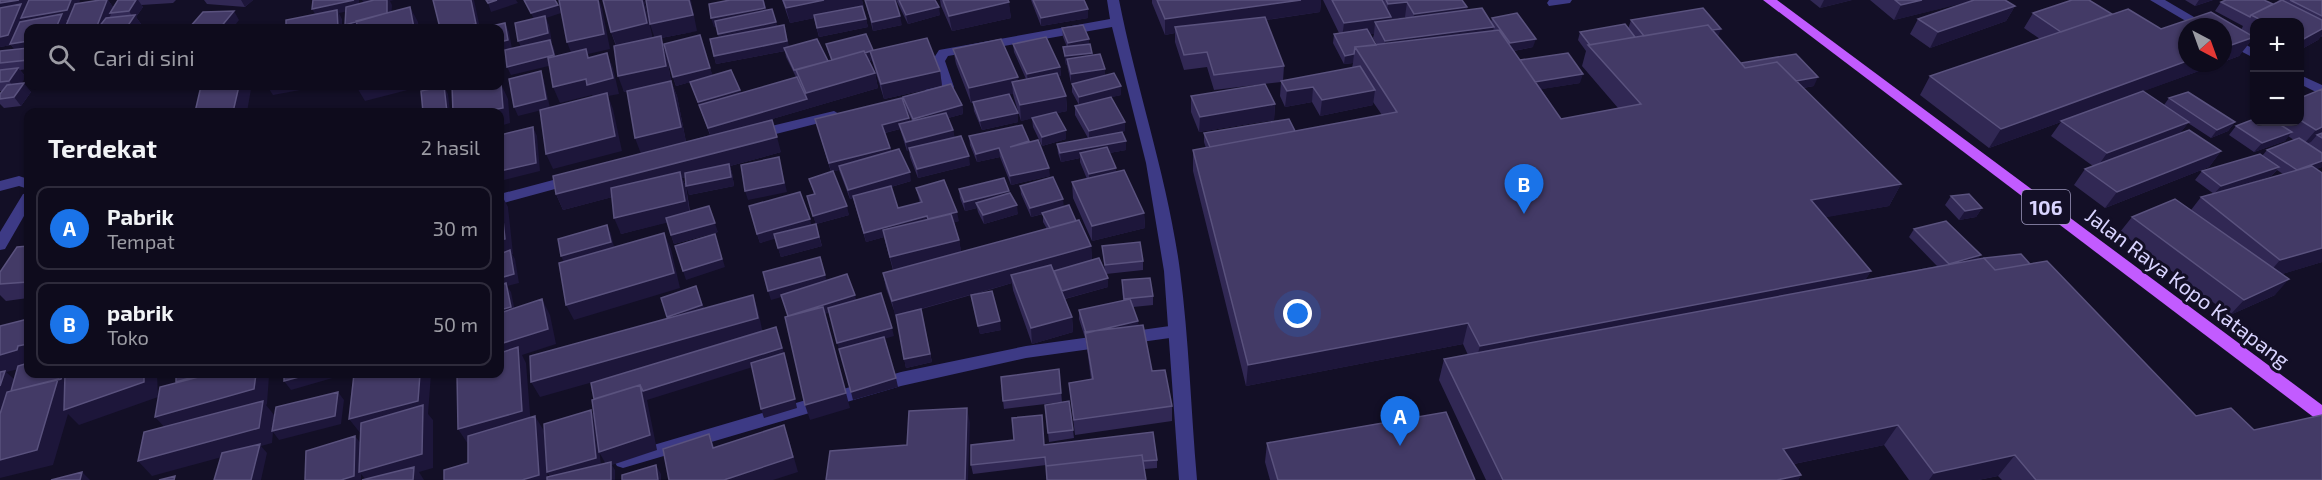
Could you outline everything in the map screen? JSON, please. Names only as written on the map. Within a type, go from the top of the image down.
[{"type":"main road","name":"Jalan Raya Kopo Katapang","points":[[1769,0],[2322,414]]},
{"type":"street","points":[[1113,0],[1116,22],[1153,163],[1172,271],[1188,480]]},
{"type":"street","points":[[2156,0],[2189,18]]},
{"type":"street","points":[[922,94],[947,87],[939,60],[944,53],[1116,22]]},
{"type":"street","points":[[2232,42],[2250,52]]},
{"type":"street","points":[[2304,81],[2322,91]]},
{"type":"street","points":[[741,138],[844,112]]},
{"type":"street","points":[[504,198],[583,177]]},
{"type":"street","points":[[0,186],[19,181],[24,183]]},
{"type":"street","points":[[0,245],[24,205]]},
{"type":"street","points":[[608,465],[901,379],[1026,352],[1177,331]]},
{"type":"building","points":[[0,0],[19,0],[0,3]]},
{"type":"building","points":[[29,0],[71,0],[67,10],[21,18]]},
{"type":"building","points":[[107,0],[98,24],[67,24],[75,4]]},
{"type":"building","points":[[118,0],[136,0],[129,11],[110,13]]},
{"type":"building","points":[[313,0],[354,0],[312,9]]},
{"type":"building","points":[[374,0],[387,0],[387,13],[348,24],[345,24],[346,7]]},
{"type":"building","points":[[433,0],[471,0],[476,24],[439,24]]},
{"type":"building","points":[[524,0],[555,0],[558,5],[531,13]]},
{"type":"building","points":[[559,0],[598,0],[604,34],[567,42]]},
{"type":"building","points":[[603,0],[642,0],[647,23],[611,32]]},
{"type":"building","points":[[646,0],[689,0],[693,15],[650,24]]},
{"type":"building","points":[[730,0],[763,0],[765,8],[711,18],[709,4]]},
{"type":"building","points":[[783,0],[824,0],[786,8]]},
{"type":"building","points":[[865,0],[895,0],[900,16],[872,22]]},
{"type":"building","points":[[899,0],[935,0],[939,7],[906,15]]},
{"type":"building","points":[[943,0],[1008,0],[1009,2],[949,16]]},
{"type":"building","points":[[1033,0],[1084,0],[1088,9],[1041,18]]},
{"type":"building","points":[[1157,0],[1301,0],[1165,19]]},
{"type":"building","points":[[1332,0],[1382,0],[1391,17],[1344,23]]},
{"type":"building","points":[[1386,0],[1462,0],[1467,7],[1414,14],[1407,2],[1388,4]]},
{"type":"building","points":[[1895,0],[1922,0],[1901,5]]},
{"type":"building","points":[[1974,0],[2005,0],[2015,6],[1938,32],[1918,19]]},
{"type":"building","points":[[2072,0],[2089,0],[2112,14],[2061,32],[2033,13]]},
{"type":"building","points":[[2264,0],[2273,4],[2250,17],[2221,2]]},
{"type":"building","points":[[2282,0],[2322,20],[2322,29],[2304,39],[2304,18],[2257,18],[2251,15]]},
{"type":"building","points":[[2290,0],[2322,0],[2322,16]]},
{"type":"building","points":[[21,4],[8,35],[0,37],[0,8]]},
{"type":"building","points":[[862,6],[866,19],[817,28],[814,15]]},
{"type":"building","points":[[410,7],[413,24],[357,24],[356,21]]},
{"type":"building","points":[[1482,8],[1494,27],[1385,41],[1375,22]]},
{"type":"building","points":[[1703,8],[1721,29],[1712,30],[1708,25],[1644,36],[1631,20]]},
{"type":"building","points":[[772,9],[776,22],[718,34],[715,21]]},
{"type":"building","points":[[2128,9],[2161,29],[2178,23],[2178,64],[2001,129],[1930,76]]},
{"type":"building","points":[[337,10],[338,24],[286,24],[286,20]]},
{"type":"building","points":[[234,11],[223,24],[192,24],[203,12]]},
{"type":"building","points":[[2211,12],[2221,18],[2193,18]]},
{"type":"building","points":[[1517,13],[1536,39],[1510,43],[1492,18]]},
{"type":"building","points":[[62,14],[58,24],[24,24],[24,42],[10,44],[20,22]]},
{"type":"building","points":[[135,15],[129,24],[101,24],[106,18]]},
{"type":"building","points":[[545,16],[548,33],[518,41],[515,23]]},
{"type":"building","points":[[1265,17],[1284,66],[1214,75],[1207,52],[1184,55],[1175,27]]},
{"type":"building","points":[[505,23],[508,40],[504,41],[504,24],[501,24]]},
{"type":"building","points":[[1625,24],[1635,37],[1590,45],[1580,32]]},
{"type":"building","points":[[2232,24],[2250,35],[2250,38],[2232,45]]},
{"type":"building","points":[[784,25],[787,41],[714,56],[710,39]]},
{"type":"building","points":[[1083,25],[1089,39],[1068,43],[1062,28]]},
{"type":"building","points":[[1708,25],[1745,68],[1777,62],[1901,184],[1811,200],[1871,271],[1480,346],[1468,323],[1248,365],[1193,150],[1397,112],[1355,47],[1499,30],[1561,119],[1641,104],[1588,45]]},
{"type":"building","points":[[1367,29],[1376,45],[1355,47],[1354,54],[1345,56],[1334,34]]},
{"type":"building","points":[[866,34],[873,50],[832,60],[826,44]]},
{"type":"building","points":[[700,35],[710,68],[673,77],[664,44]]},
{"type":"building","points":[[661,36],[666,66],[618,76],[614,46]]},
{"type":"building","points":[[1046,37],[1060,67],[1027,74],[1013,44]]},
{"type":"building","points":[[927,38],[940,71],[881,84],[870,51]]},
{"type":"building","points":[[817,39],[828,61],[794,70],[784,48]]},
{"type":"building","points":[[1001,39],[1018,77],[969,88],[953,49]]},
{"type":"building","points":[[550,40],[554,55],[507,67],[505,50]]},
{"type":"building","points":[[1090,44],[1092,53],[1065,56],[1063,47]]},
{"type":"building","points":[[24,48],[24,60],[0,63],[0,51]]},
{"type":"building","points":[[586,49],[588,58],[607,53],[613,78],[587,85],[586,79],[553,87],[548,58]]},
{"type":"building","points":[[864,51],[875,73],[806,93],[796,70]]},
{"type":"building","points":[[1568,53],[1583,74],[1535,82],[1520,60]]},
{"type":"building","points":[[1100,54],[1105,69],[1071,74],[1067,59]]},
{"type":"building","points":[[1796,54],[1818,77],[1796,81],[1777,62],[1745,68],[1741,63]]},
{"type":"building","points":[[1360,66],[1375,90],[1322,100],[1313,87],[1287,91],[1281,81]]},
{"type":"building","points":[[18,68],[9,81],[0,82],[0,70]]},
{"type":"building","points":[[731,70],[740,90],[698,102],[690,82]]},
{"type":"building","points":[[541,71],[546,99],[514,107],[509,79]]},
{"type":"building","points":[[1057,73],[1066,96],[1020,105],[1012,82]]},
{"type":"building","points":[[1114,73],[1121,86],[1079,97],[1072,84]]},
{"type":"building","points":[[797,77],[807,99],[708,128],[699,105]]},
{"type":"building","points":[[671,81],[681,127],[635,138],[627,91]]},
{"type":"building","points":[[24,83],[14,97],[0,99],[0,94],[7,85]]},
{"type":"building","points":[[951,84],[962,105],[913,119],[903,97]]},
{"type":"building","points":[[1265,84],[1275,104],[1200,117],[1191,96]]},
{"type":"building","points":[[2322,89],[2322,127],[2316,130],[2304,122],[2304,96]]},
{"type":"building","points":[[200,90],[238,90],[234,108],[196,108]]},
{"type":"building","points":[[444,90],[447,108],[423,108],[421,91]]},
{"type":"building","points":[[452,90],[502,90],[503,108],[453,108]]},
{"type":"building","points":[[2143,91],[2189,122],[2107,153],[2061,121]]},
{"type":"building","points":[[2188,92],[2235,122],[2217,130],[2169,98]]},
{"type":"building","points":[[607,93],[615,136],[546,154],[540,110]]},
{"type":"building","points":[[1009,94],[1018,113],[980,121],[973,102]]},
{"type":"building","points":[[1111,97],[1125,122],[1089,131],[1075,106]]},
{"type":"building","points":[[902,98],[909,118],[882,125],[890,148],[829,163],[815,119]]},
{"type":"building","points":[[1056,112],[1066,130],[1042,137],[1032,118]]},
{"type":"building","points":[[946,113],[953,130],[906,142],[899,124]]},
{"type":"building","points":[[1289,119],[1295,131],[1210,147],[1204,133]]},
{"type":"building","points":[[772,120],[777,137],[556,194],[553,176]]},
{"type":"building","points":[[2250,121],[2250,126],[2282,126],[2292,132],[2262,143],[2236,126]]},
{"type":"building","points":[[1022,125],[1029,141],[1010,147],[1038,140],[1049,168],[1010,176],[999,148],[976,154],[969,136]]},
{"type":"building","points":[[533,127],[536,163],[504,170],[504,134]]},
{"type":"building","points":[[2189,130],[2221,151],[2117,192],[2085,169]]},
{"type":"building","points":[[1122,132],[1126,141],[1060,153],[1057,144]]},
{"type":"building","points":[[961,136],[969,156],[917,169],[909,148]]},
{"type":"building","points":[[2299,138],[2322,153],[2322,161],[2297,170],[2267,150]]},
{"type":"building","points":[[1107,147],[1116,168],[1089,174],[1080,153]]},
{"type":"building","points":[[899,149],[910,172],[848,190],[839,166]]},
{"type":"building","points":[[2260,154],[2279,167],[2221,186],[2202,171]]},
{"type":"building","points":[[779,157],[784,183],[745,191],[741,165]]},
{"type":"building","points":[[729,164],[731,177],[686,186],[685,173]]},
{"type":"building","points":[[2312,166],[2322,173],[2322,248],[2280,260],[2201,197]]},
{"type":"building","points":[[1124,170],[1144,213],[1092,226],[1072,182]]},
{"type":"building","points":[[833,171],[847,206],[813,216],[807,196],[815,194],[809,179]]},
{"type":"building","points":[[680,172],[685,201],[614,218],[611,188]]},
{"type":"building","points":[[1053,177],[1063,199],[1030,208],[1020,186]]},
{"type":"building","points":[[1004,178],[1009,191],[964,202],[959,189]]},
{"type":"building","points":[[944,180],[957,212],[928,219],[927,216],[864,233],[853,196],[891,186],[898,208],[922,202],[916,188]]},
{"type":"building","points":[[800,192],[810,219],[757,234],[749,206]]},
{"type":"building","points":[[1010,193],[1017,205],[983,215],[976,203]]},
{"type":"building","points":[[1969,194],[1982,208],[1965,211],[1951,196]]},
{"type":"building","points":[[2175,199],[2289,279],[2244,300],[2132,217]]},
{"type":"building","points":[[1069,205],[1076,221],[1050,228],[1042,213]]},
{"type":"building","points":[[709,206],[715,223],[671,235],[666,218]]},
{"type":"building","points":[[951,214],[959,240],[890,257],[883,230]]},
{"type":"building","points":[[1079,220],[1091,246],[892,301],[883,273]]},
{"type":"building","points":[[1946,221],[1981,255],[1949,264],[1914,229]]},
{"type":"building","points":[[816,224],[819,237],[778,248],[774,234]]},
{"type":"building","points":[[607,225],[611,242],[561,256],[558,239]]},
{"type":"building","points":[[664,233],[674,273],[566,305],[559,263]]},
{"type":"building","points":[[715,234],[722,259],[683,271],[675,246]]},
{"type":"building","points":[[1140,242],[1143,261],[1105,265],[1102,246]]},
{"type":"building","points":[[24,246],[24,282],[0,284],[0,272],[17,247]]},
{"type":"building","points":[[510,250],[514,274],[504,277],[504,252]]},
{"type":"building","points":[[2021,254],[2030,264],[1995,270],[1984,258]]},
{"type":"building","points":[[820,257],[825,275],[768,291],[763,272]]},
{"type":"building","points":[[1099,258],[1108,278],[1062,291],[1054,271]]},
{"type":"building","points":[[1984,258],[1995,270],[2047,261],[2196,416],[2231,408],[2254,430],[2322,415],[2322,480],[2036,480],[2015,455],[1934,473],[1898,425],[1783,449],[1801,475],[1777,480],[1503,480],[1444,359]]},
{"type":"building","points":[[1051,265],[1072,317],[1031,328],[1011,275]]},
{"type":"building","points":[[847,274],[855,295],[788,316],[781,295]]},
{"type":"building","points":[[1150,278],[1153,296],[1124,299],[1122,280]]},
{"type":"building","points":[[506,283],[511,307],[504,309],[504,284]]},
{"type":"building","points":[[696,286],[702,305],[667,317],[661,298]]},
{"type":"building","points":[[992,291],[1000,321],[978,326],[971,295]]},
{"type":"building","points":[[881,293],[892,328],[837,343],[828,308]]},
{"type":"building","points":[[753,295],[758,318],[531,382],[530,356]]},
{"type":"building","points":[[542,299],[548,329],[504,343],[504,312]]},
{"type":"building","points":[[1130,299],[1138,321],[1086,333],[1079,310]]},
{"type":"building","points":[[823,307],[846,393],[805,405],[785,317]]},
{"type":"building","points":[[921,309],[930,354],[904,359],[896,315]]},
{"type":"building","points":[[24,320],[24,345],[18,346],[17,350],[0,355],[0,326]]},
{"type":"building","points":[[1143,325],[1152,371],[1165,370],[1172,406],[1074,420],[1069,383],[1093,379],[1085,332]]},
{"type":"building","points":[[776,327],[782,348],[643,391],[640,385],[594,399],[591,383]]},
{"type":"building","points":[[884,337],[896,378],[851,392],[839,349]]},
{"type":"building","points":[[518,347],[522,411],[458,429],[457,378],[504,378],[504,352]]},
{"type":"building","points":[[784,353],[795,399],[761,409],[751,363]]},
{"type":"building","points":[[24,364],[24,378],[61,378],[11,391],[18,366]]},
{"type":"building","points":[[1059,369],[1061,393],[1003,401],[1001,377]]},
{"type":"building","points":[[5,371],[0,386],[0,372]]},
{"type":"building","points":[[65,378],[144,378],[144,382],[64,410]]},
{"type":"building","points":[[176,378],[190,378],[176,382]]},
{"type":"building","points":[[195,378],[255,378],[254,389],[155,417],[160,387]]},
{"type":"building","points":[[354,378],[420,378],[418,401],[349,419]]},
{"type":"building","points":[[58,379],[37,450],[0,460],[0,414],[7,392]]},
{"type":"building","points":[[640,385],[650,435],[599,452],[592,400]]},
{"type":"building","points":[[338,392],[335,416],[272,431],[276,407]]},
{"type":"building","points":[[263,401],[259,428],[138,461],[144,432]]},
{"type":"building","points":[[1069,401],[1073,430],[1048,433],[1045,405]]},
{"type":"building","points":[[423,405],[422,454],[359,472],[361,423]]},
{"type":"building","points":[[967,408],[965,480],[826,480],[830,451],[907,445],[909,411]]},
{"type":"building","points":[[591,410],[596,458],[547,472],[544,424]]},
{"type":"building","points":[[1446,412],[1475,480],[1278,480],[1267,443]]},
{"type":"building","points":[[1042,415],[1044,445],[1153,432],[1157,460],[1143,461],[1142,455],[1046,466],[1045,457],[971,465],[971,445],[1014,440],[1012,418]]},
{"type":"building","points":[[535,416],[539,475],[522,480],[444,480],[444,470],[468,463],[468,436]]},
{"type":"building","points":[[784,425],[793,457],[724,480],[669,480],[663,449],[709,434],[713,448]]},
{"type":"building","points":[[355,436],[354,476],[341,480],[305,480],[306,451]]},
{"type":"building","points":[[260,444],[251,480],[214,480],[222,453]]},
{"type":"building","points":[[1142,455],[1146,480],[1047,480],[1046,466]]},
{"type":"building","points":[[611,462],[611,480],[547,480],[547,477]]},
{"type":"building","points":[[656,465],[658,480],[622,480],[622,475]]},
{"type":"building","points":[[414,467],[413,480],[362,480]]},
{"type":"building","points":[[82,472],[80,480],[51,480]]},
{"type":"building","points":[[175,476],[174,480],[159,480]]},
{"type":"place","name":"pabrik","points":[[1524,214]]},
{"type":"place","name":"Pabrik","points":[[1400,446]]}]
